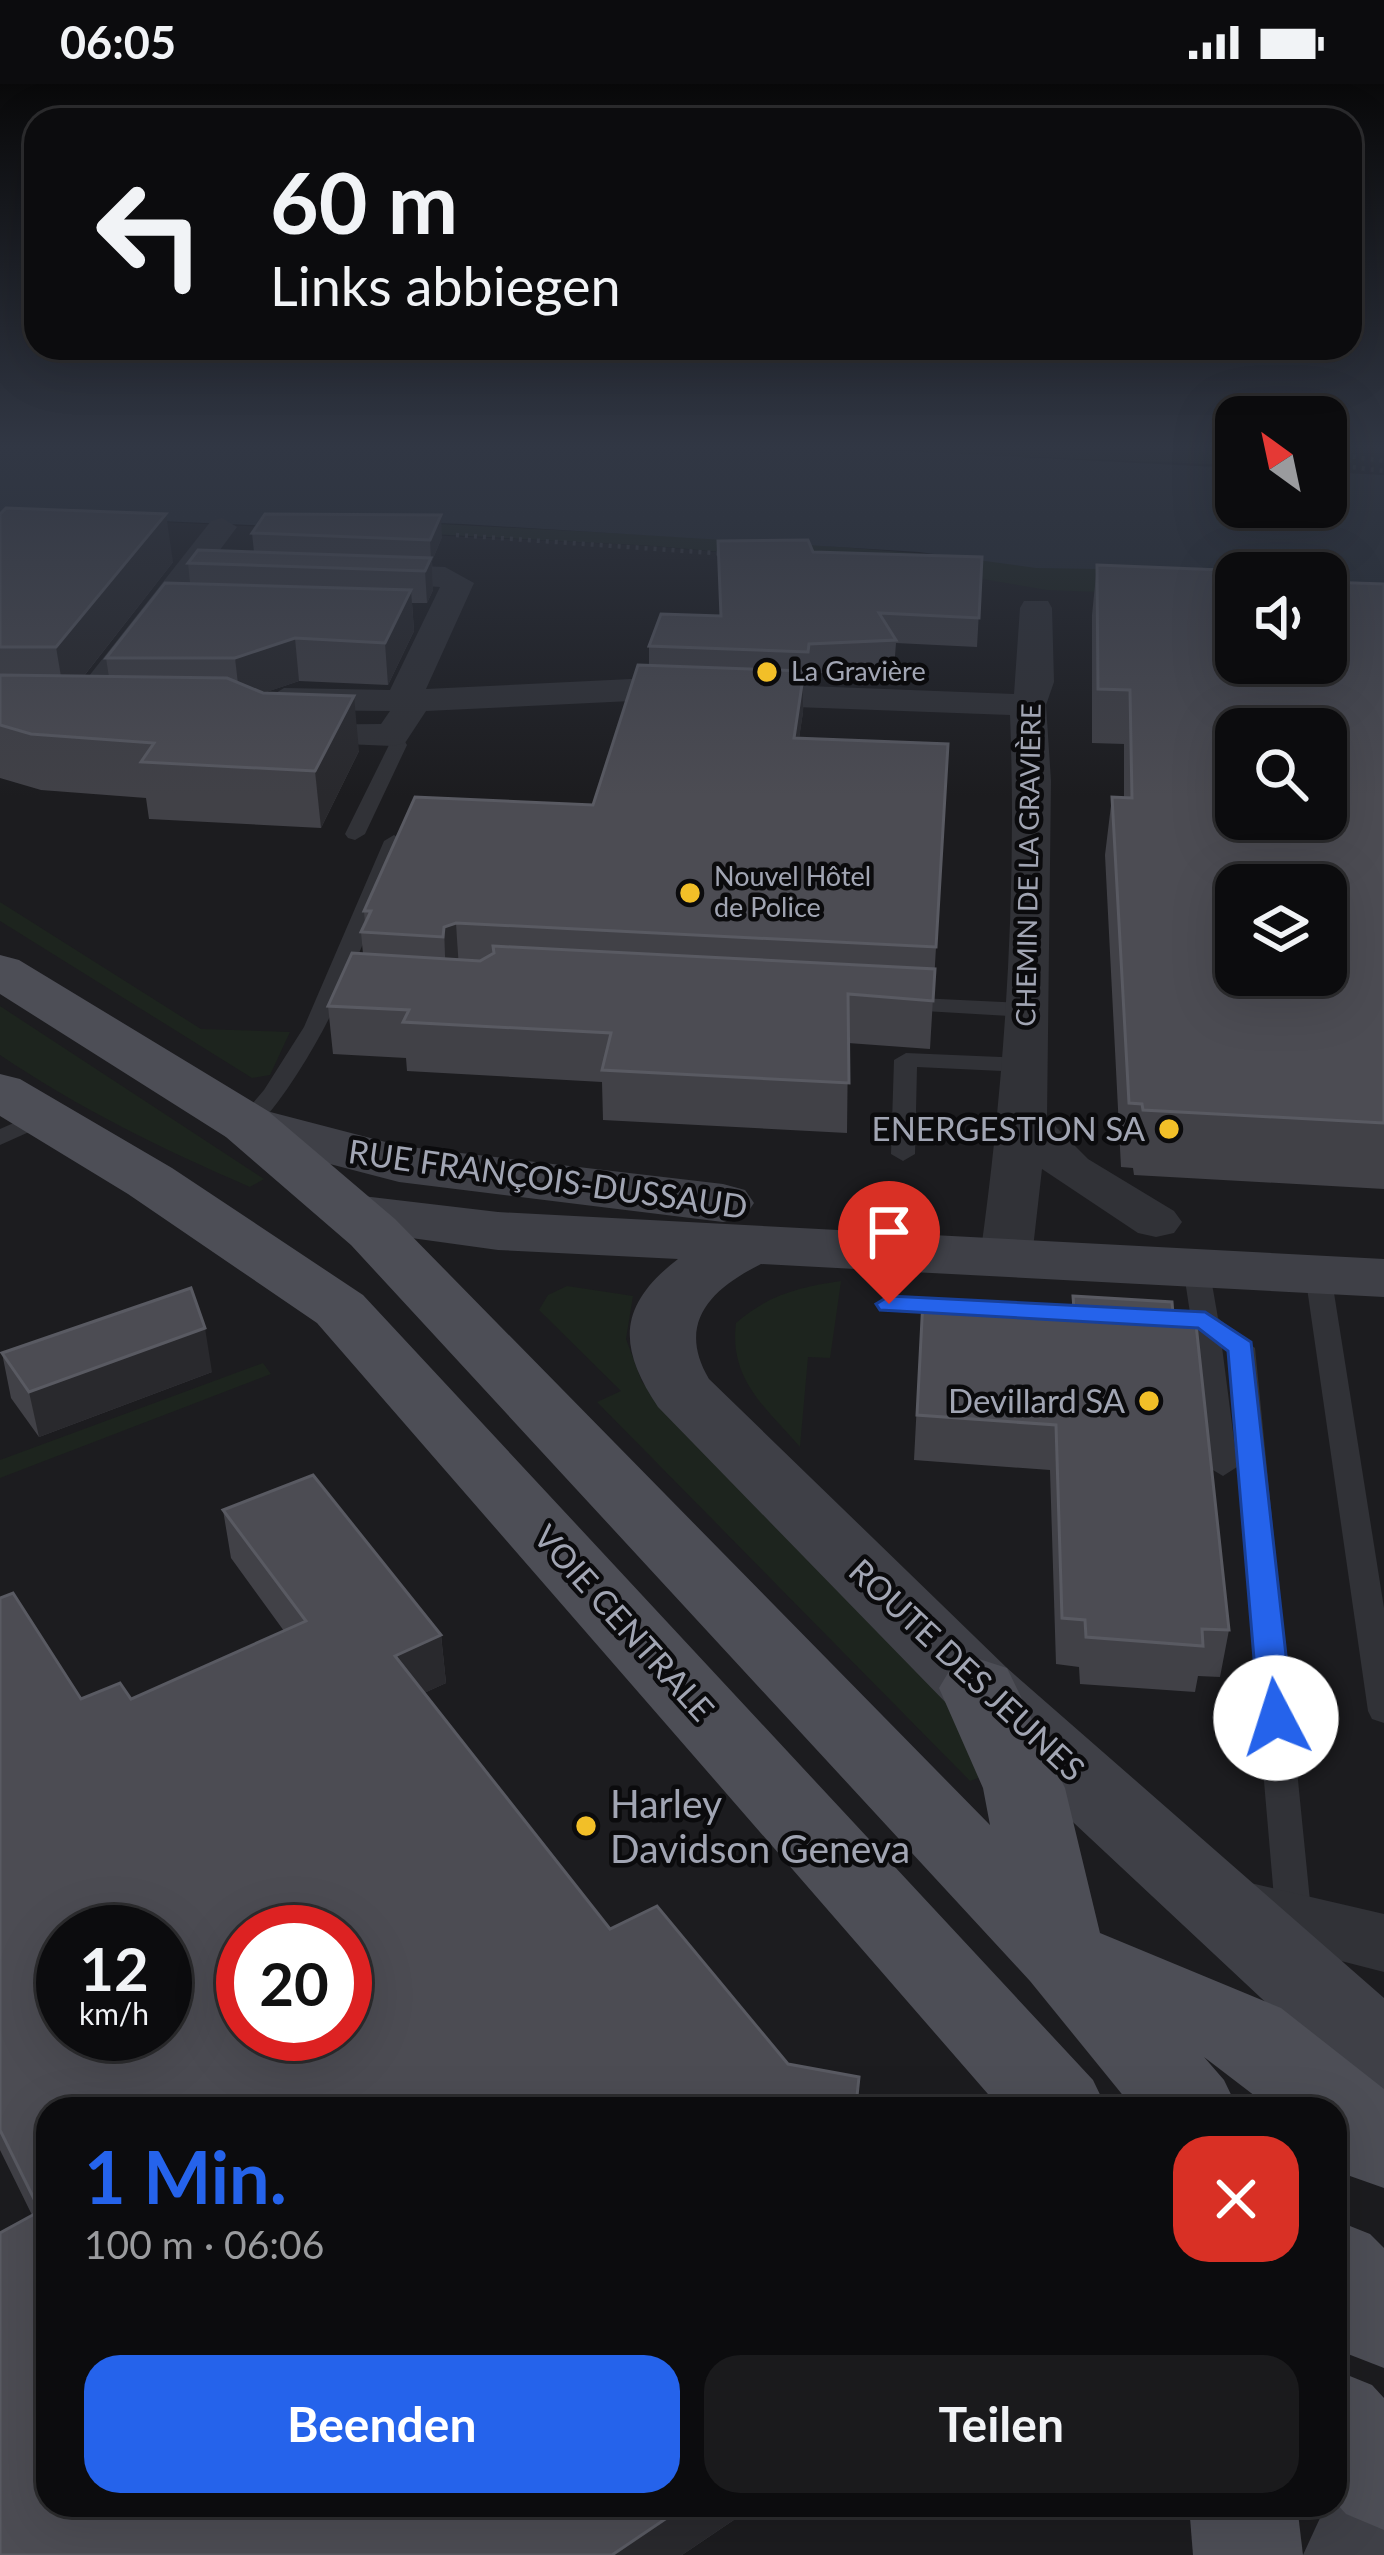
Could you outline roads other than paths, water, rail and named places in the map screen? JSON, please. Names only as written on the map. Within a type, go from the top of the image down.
[{"type":"main road","points":[[0,971],[248,1124],[375,1222],[1061,1955],[1181,2097]]},
{"type":"main road","points":[[15,1116],[149,1181],[375,1222]]},
{"type":"main road","name":"RUE FRANÇOIS-DUSSAUD","points":[[248,1124],[399,1164],[752,1237]]},
{"type":"main road","name":"VOIE CENTRALE","points":[[149,1181],[340,1309],[1049,2097]]},
{"type":"main road","points":[[340,1309],[351,1252],[375,1222]]},
{"type":"main road","name":"RUE FRANÇOIS-DUSSAUD","points":[[375,1222],[752,1237],[1180,1282],[1318,1274],[1384,1278]]},
{"type":"main road","name":"ROUTE DES JEUNES","points":[[752,1237],[687,1283],[664,1312],[659,1350],[665,1368],[728,1442],[980,1688],[1258,1912],[1384,2054]]},
{"type":"main road","name":"RUE FRANÇOIS-DUSSAUD","points":[[1180,1282],[1384,1237]]},
{"type":"main road","points":[[980,1688],[1024,1789],[1061,1955]]},
{"type":"main road","points":[[880,1908],[991,2097]]},
{"type":"main road","points":[[1061,1955],[1249,2035],[1324,2097]]},
{"type":"main road","points":[[1347,2116],[1384,2146]]},
{"type":"main road","points":[[1347,2279],[1384,2320]]},
{"type":"main road","points":[[1347,2435],[1384,2477]]},
{"type":"main road","points":[[1358,2555],[1384,2516]]},
{"type":"main road","points":[[1244,2517],[1248,2555]]},
{"type":"street","points":[[122,713],[63,712],[195,565]]},
{"type":"street","points":[[193,568],[238,569]]},
{"type":"street","points":[[330,573],[445,578],[458,583],[398,718]]},
{"type":"street","name":"CHEMIN DE LA GRAVIÈRE","points":[[999,1260],[1023,1121],[1036,608]]},
{"type":"street","points":[[159,609],[206,610]]},
{"type":"street","points":[[394,617],[441,618]]},
{"type":"street","points":[[250,721],[264,732],[631,691],[1032,693]]},
{"type":"street","points":[[1023,1121],[1180,1282]]},
{"type":"street","points":[[1258,1912],[1384,1943]]},
{"type":"lane","points":[[355,834],[398,745],[398,718]]},
{"type":"lane","points":[[248,1124],[277,1094],[343,988],[394,841]]},
{"type":"lane","points":[[869,1003],[1026,1010]]},
{"type":"lane","points":[[904,1154],[906,1060],[1024,1065]]},
{"type":"lane","points":[[889,1304],[999,1260]]},
{"type":"lane","points":[[1318,1274],[1384,1711]]},
{"type":"lane","points":[[1180,1282],[1223,1467]]},
{"type":"lane","points":[[1180,1282],[1241,1348],[1258,1912]]},
{"type":"place","name":"La Gravière","points":[[767,672]]},
{"type":"place","name":"Nouvel Hôtel de Police","points":[[690,893]]},
{"type":"place","name":"ENERGESTION SA","points":[[1169,1129]]},
{"type":"place","name":"Devillard SA","points":[[1149,1401]]},
{"type":"place","name":"Harley Davidson Geneva","points":[[586,1826]]}]
